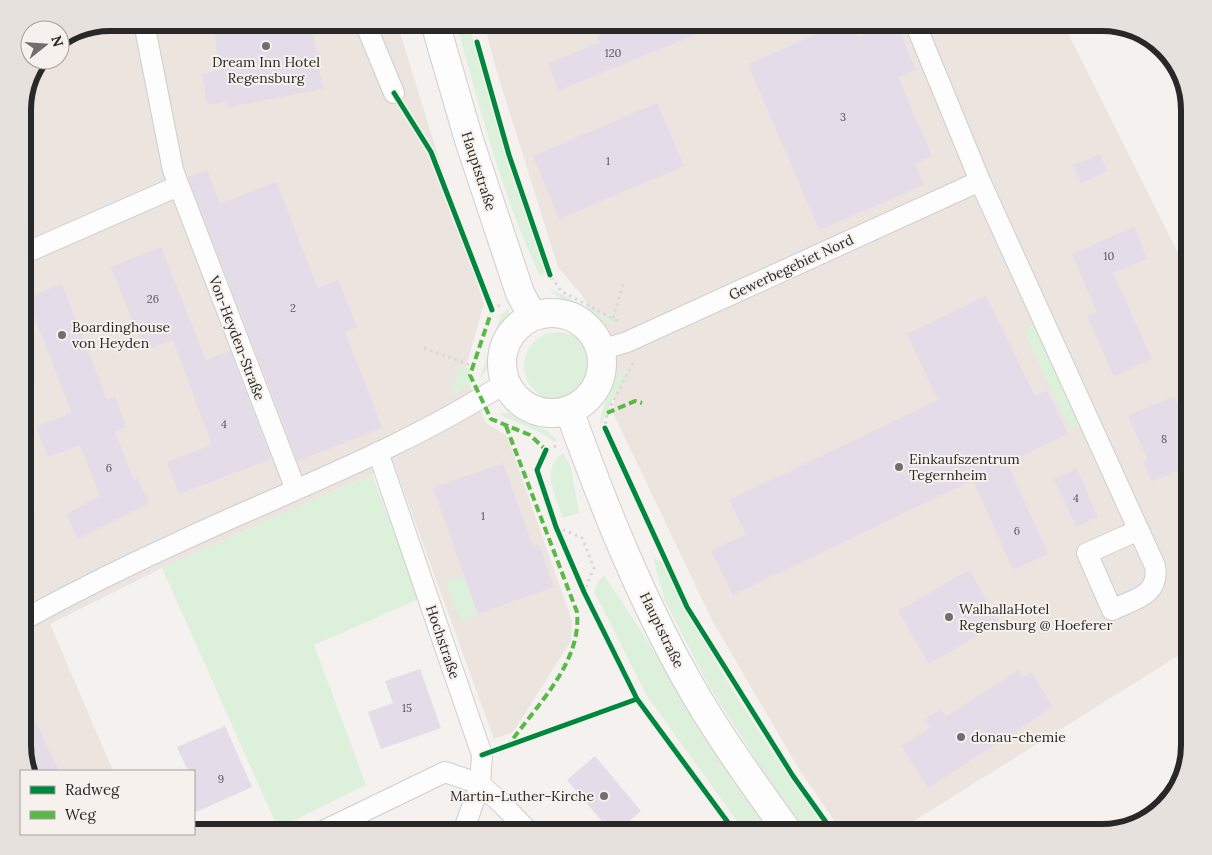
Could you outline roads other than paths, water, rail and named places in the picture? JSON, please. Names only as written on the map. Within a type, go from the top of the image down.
[{"type":"main road","name":"Hauptstraße","points":[[438,31],[469,140],[520,293],[532,316]]},
{"type":"main road","points":[[548,313],[566,315],[581,322],[593,334],[600,350],[602,365],[599,379],[592,392],[582,403],[569,410],[554,413],[539,412],[525,406],[514,396],[506,383],[502,368],[505,344],[518,325],[532,316],[548,313]]},
{"type":"main road","name":"Hauptstraße","points":[[569,410],[652,614],[695,694],[783,824]]},
{"type":"street","name":"Von-Heyden-Straße","points":[[146,31],[172,170],[296,490]]},
{"type":"street","points":[[369,31],[394,93]]},
{"type":"street","points":[[919,31],[980,180],[1139,530]]},
{"type":"street","name":"Gewerbegebiet Nord","points":[[600,350],[627,342],[980,180]]},
{"type":"street","points":[[31,250],[178,186]]},
{"type":"street","points":[[31,616],[77,590],[378,452],[473,403],[506,383]]},
{"type":"street","name":"Hochstraße","points":[[378,452],[482,755],[480,784],[466,824]]},
{"type":"street","points":[[338,824],[445,772],[480,784],[521,824]]},
{"type":"place","name":"Dream Inn Hotel Regensburg","points":[[266,46]]},
{"type":"place","name":"Boardinghouse von Heyden","points":[[62,335]]},
{"type":"place","name":"Einkaufszentrum Tegernheim","points":[[899,467]]},
{"type":"place","name":"WalhallaHotel Regensburg @ Hoeferer","points":[[949,617]]},
{"type":"place","name":"donau-chemie","points":[[961,737]]},
{"type":"place","name":"Martin-Luther-Kirche","points":[[604,796]]}]
